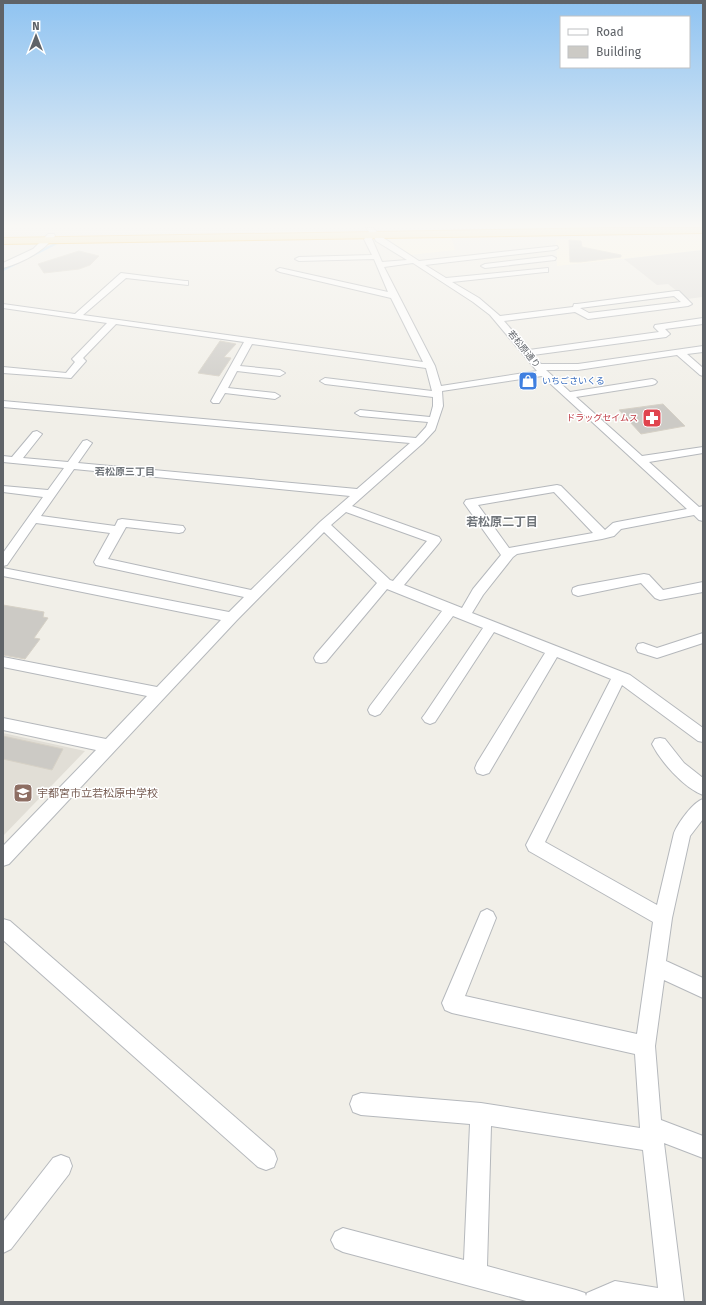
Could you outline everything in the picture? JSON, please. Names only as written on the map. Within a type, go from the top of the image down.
[{"type":"street","points":[[77,316],[108,289]]},
{"type":"street","points":[[363,289],[394,296]]},
{"type":"street","points":[[3,858],[232,617],[324,524],[419,441],[431,428],[438,406],[437,392],[430,366],[391,289]]},
{"type":"street","name":"若松原通り","points":[[459,289],[476,300],[499,319],[541,370],[567,395],[701,513]]},
{"type":"street","points":[[499,319],[576,309],[588,316],[688,304],[676,293],[576,306],[576,309]]},
{"type":"street","points":[[3,306],[430,366]]},
{"type":"street","points":[[3,370],[68,376],[81,361],[78,359],[114,321]]},
{"type":"street","points":[[527,353],[666,334],[658,327],[703,321]]},
{"type":"street","points":[[216,401],[249,341]]},
{"type":"street","points":[[325,381],[437,392],[541,370],[578,367],[703,349]]},
{"type":"street","points":[[679,352],[703,373]]},
{"type":"street","points":[[234,368],[280,373]]},
{"type":"street","points":[[567,395],[652,382]]},
{"type":"street","points":[[222,390],[275,396]]},
{"type":"street","points":[[3,404],[419,441]]},
{"type":"street","points":[[360,413],[434,420]]},
{"type":"street","points":[[15,460],[37,434]]},
{"type":"street","points":[[3,562],[87,443]]},
{"type":"street","points":[[640,460],[703,450]]},
{"type":"street","points":[[3,459],[358,493]]},
{"type":"street","points":[[508,555],[470,503],[557,488],[602,535]]},
{"type":"street","points":[[3,489],[51,494]]},
{"type":"street","points":[[321,658],[435,540],[343,507]]},
{"type":"street","points":[[465,614],[478,592],[508,555],[514,551],[602,535],[610,533],[617,526],[701,513]]},
{"type":"street","points":[[33,519],[118,530]]},
{"type":"street","points":[[179,529],[122,523],[100,562],[255,595]]},
{"type":"street","points":[[324,524],[390,585],[625,679],[703,736]]},
{"type":"street","points":[[3,572],[232,617]]},
{"type":"street","points":[[578,591],[644,578],[660,595],[703,587]]},
{"type":"street","points":[[375,710],[451,609]]},
{"type":"street","points":[[430,718],[492,625]]},
{"type":"street","points":[[643,648],[657,653],[703,638]]},
{"type":"street","points":[[483,768],[554,650]]},
{"type":"street","points":[[3,662],[160,694]]},
{"type":"street","points":[[619,677],[535,845],[663,918]]},
{"type":"street","points":[[3,724],[110,746]]},
{"type":"street","points":[[660,744],[678,768],[703,788]]},
{"type":"street","points":[[672,1302],[652,1134],[644,1046],[663,918],[682,833],[703,806]]},
{"type":"street","points":[[487,918],[452,1003],[644,1046]]},
{"type":"street","points":[[3,928],[266,1159]]},
{"type":"street","points":[[656,966],[703,988]]},
{"type":"street","points":[[361,1104],[481,1114],[652,1134],[703,1147]]},
{"type":"street","points":[[475,1275],[481,1114]]},
{"type":"street","points":[[3,1241],[61,1166]]},
{"type":"street","points":[[343,1240],[576,1302]]},
{"type":"street","points":[[596,1302],[615,1293],[669,1302]]},
{"type":"shaded area","points":[[674,289],[703,289],[703,297],[687,299]]},
{"type":"shaded area","name":"宇都宮市立若松原中学校","points":[[3,733],[85,751],[3,836]]},
{"type":"building","points":[[220,341],[236,344],[224,357],[231,358],[219,376],[198,373]]},
{"type":"building","name":"ドラッグセイムス","points":[[663,404],[685,426],[641,434],[619,410]]},
{"type":"building","points":[[3,605],[44,612],[43,617],[48,618],[34,638],[40,639],[25,659],[3,655]]},
{"type":"building","points":[[3,736],[63,749],[52,770],[3,759]]},
{"type":"place","name":"いちごさいくる","points":[[528,381]]},
{"type":"place","name":"ドラッグセイムス","points":[[652,418]]},
{"type":"place","name":"宇都宮市立若松原中学校","points":[[23,793]]},
{"type":"district","name":"若松原三丁目","points":[[125,471]]},
{"type":"district","name":"若松原二丁目","points":[[502,522]]}]
